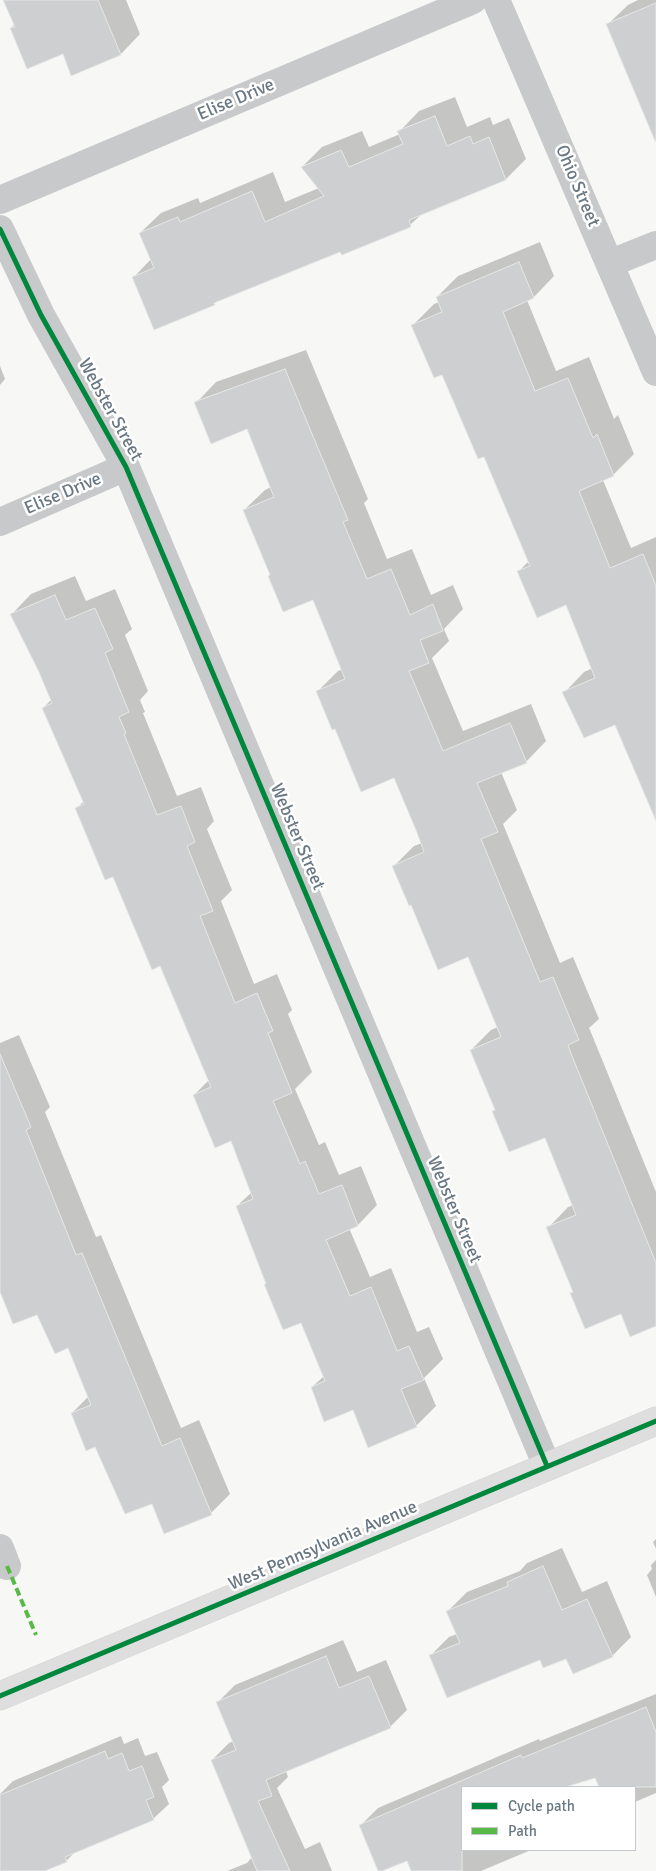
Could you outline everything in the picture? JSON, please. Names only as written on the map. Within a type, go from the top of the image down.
[{"type":"street","name":"Elise Drive","points":[[0,200],[473,0]]},
{"type":"street","name":"Ohio Street","points":[[496,0],[656,372]]},
{"type":"street","name":"Webster Street","points":[[0,228],[41,315],[126,467],[547,1466]]},
{"type":"street","points":[[610,264],[656,245]]},
{"type":"street","name":"Elise Drive","points":[[0,522],[126,467]]},
{"type":"street","name":"West Pennsylvania Avenue","points":[[0,1696],[656,1421]]},
{"type":"building","points":[[3,0],[98,0],[121,55],[71,76],[63,54],[27,69],[10,28],[15,27]]},
{"type":"building","points":[[656,3],[656,141],[655,141],[606,24]]},
{"type":"building","points":[[435,116],[447,146],[470,136],[473,144],[489,137],[506,180],[409,220],[411,227],[342,255],[340,252],[214,303],[215,305],[154,330],[132,277],[154,268],[139,233],[178,217],[180,222],[252,191],[265,222],[324,196],[301,167],[341,150],[349,167],[403,144],[397,131]]},
{"type":"building","points":[[519,262],[534,298],[503,312],[535,391],[568,378],[593,438],[597,434],[614,476],[579,491],[610,568],[643,554],[656,586],[656,821],[615,725],[584,738],[562,692],[595,678],[566,605],[537,618],[517,571],[530,566],[484,457],[478,459],[442,375],[434,378],[411,325],[442,312],[436,297]]},
{"type":"building","points":[[285,369],[348,520],[343,522],[367,579],[391,569],[410,615],[433,604],[443,631],[420,640],[429,663],[409,671],[443,751],[510,723],[527,763],[477,783],[498,832],[481,839],[540,982],[553,977],[579,1040],[568,1045],[570,1051],[656,1263],[656,1326],[630,1337],[621,1314],[585,1329],[570,1293],[573,1292],[546,1227],[576,1215],[545,1138],[509,1152],[492,1111],[495,1110],[470,1050],[501,1037],[468,957],[438,970],[411,905],[409,906],[392,866],[424,852],[416,830],[394,778],[361,792],[335,729],[332,730],[316,691],[345,679],[313,600],[283,612],[243,510],[274,497],[247,429],[211,444],[194,402]]},
{"type":"building","points":[[55,595],[66,620],[95,608],[113,649],[105,653],[129,712],[119,717],[126,733],[124,734],[157,815],[181,806],[195,842],[187,846],[213,911],[200,916],[235,1003],[257,993],[273,1031],[268,1033],[292,1093],[273,1101],[300,1164],[305,1161],[319,1194],[342,1185],[358,1226],[326,1240],[350,1296],[371,1287],[397,1351],[409,1346],[424,1380],[401,1389],[417,1427],[368,1448],[353,1410],[324,1422],[311,1387],[325,1381],[301,1323],[283,1330],[236,1206],[253,1199],[231,1141],[215,1148],[193,1095],[211,1087],[160,966],[152,970],[113,877],[105,880],[75,808],[84,804],[42,708],[52,703],[10,614]]},
{"type":"building","points":[[0,1054],[31,1127],[26,1130],[76,1255],[82,1253],[162,1446],[180,1438],[212,1515],[164,1534],[152,1504],[125,1514],[95,1447],[86,1451],[71,1413],[91,1405],[68,1348],[55,1354],[37,1315],[13,1324],[0,1292]]},
{"type":"building","points":[[543,1566],[562,1610],[587,1599],[613,1657],[573,1674],[566,1659],[543,1668],[540,1660],[447,1698],[429,1655],[460,1643],[446,1611],[508,1586],[507,1582]]},
{"type":"building","points":[[326,1656],[339,1688],[369,1676],[391,1728],[266,1780],[272,1796],[258,1801],[290,1871],[257,1871],[211,1760],[236,1750],[216,1702]]},
{"type":"building","points":[[646,1707],[656,1732],[656,1787],[599,1786],[595,1778],[569,1786],[461,1786],[462,1871],[411,1871],[407,1861],[378,1871],[359,1825],[521,1755],[522,1758]]},
{"type":"building","points":[[105,1751],[108,1759],[122,1753],[129,1771],[142,1766],[154,1797],[146,1800],[154,1820],[65,1857],[67,1862],[45,1871],[0,1871],[0,1795]]},
{"type":"marked path","points":[[7,1566],[36,1635]]},
{"type":"cycle path","points":[[0,229],[41,315],[126,467],[547,1466]]},
{"type":"cycle path","points":[[0,1696],[656,1421]]}]
